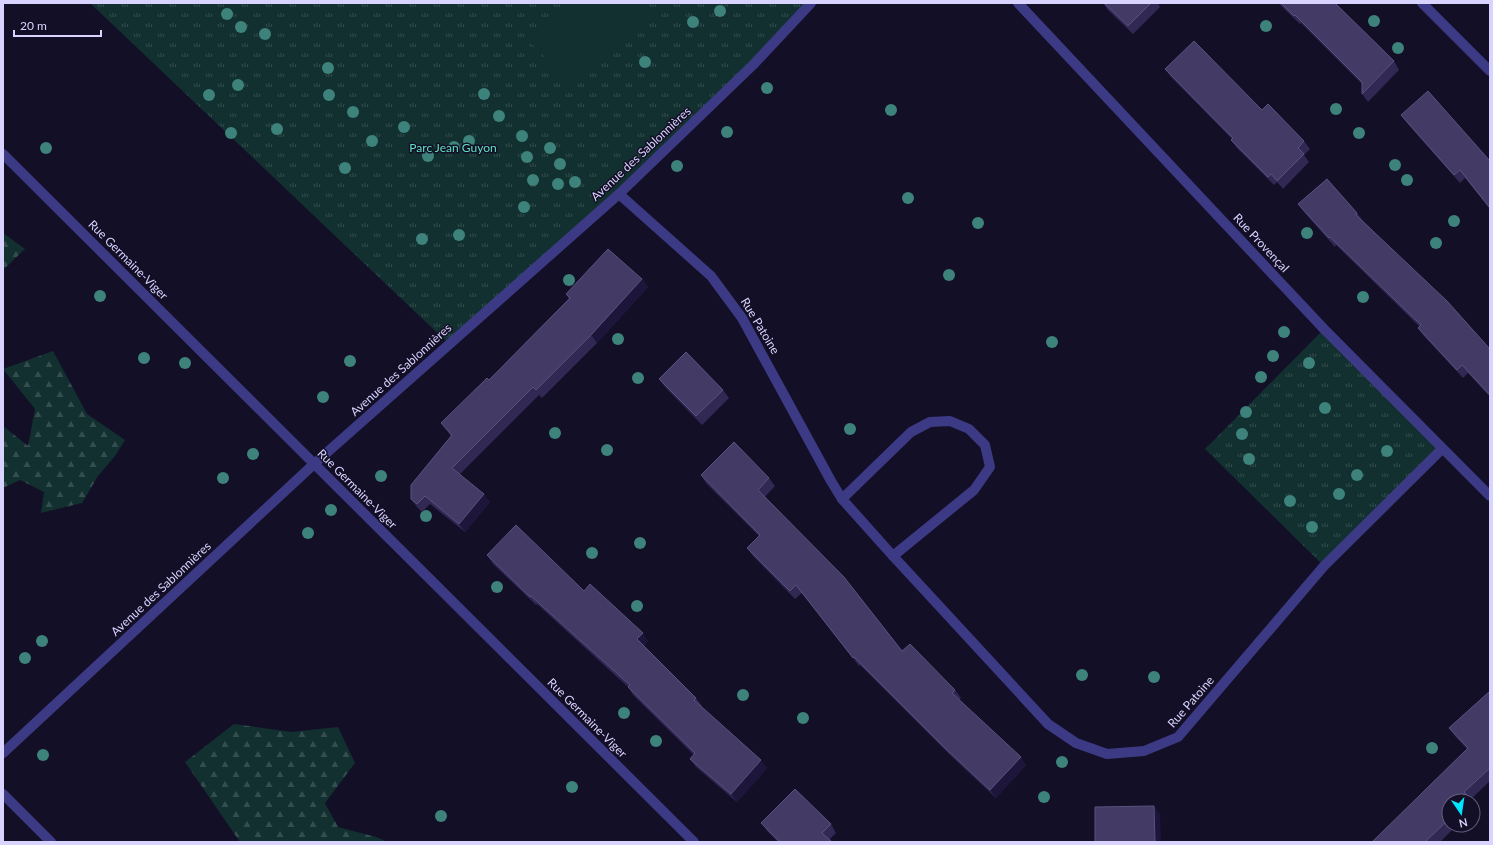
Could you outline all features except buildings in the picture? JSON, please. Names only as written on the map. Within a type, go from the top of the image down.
[{"type":"street","name":"Avenue des Sablonnières","points":[[3,753],[314,464],[620,194],[753,65],[812,3]]},
{"type":"street","name":"Rue Provençal","points":[[1018,3],[1324,328],[1490,496]]},
{"type":"street","points":[[1422,3],[1490,71]]},
{"type":"street","name":"Rue Germaine-Viger","points":[[3,154],[694,842]]},
{"type":"street","name":"Rue Patoine","points":[[620,194],[711,276],[742,318],[842,499],[1048,724],[1076,743],[1107,754],[1144,750],[1178,737],[1324,566],[1442,449]]},
{"type":"street","points":[[842,499],[911,432],[930,422],[950,421],[969,429],[984,445],[990,467],[974,490],[893,556]]},
{"type":"street","points":[[3,794],[51,842]]},
{"type":"green space","name":"Parc Jean Guyon","points":[[90,3],[811,3],[753,65],[449,344]]},
{"type":"green space","points":[[564,3],[637,3],[648,14],[575,87],[528,40]]},
{"type":"green space","points":[[3,233],[25,249],[3,270]]},
{"type":"green space","points":[[1324,329],[1442,449],[1324,566],[1205,449]]},
{"type":"green space","points":[[53,351],[87,414],[125,440],[115,456],[98,476],[82,503],[41,513],[44,492],[20,480],[3,488],[3,426],[28,446],[35,409],[3,369]]},
{"type":"green space","points":[[234,724],[291,732],[338,727],[355,763],[325,803],[338,827],[376,837],[388,842],[240,842],[185,762]]}]
